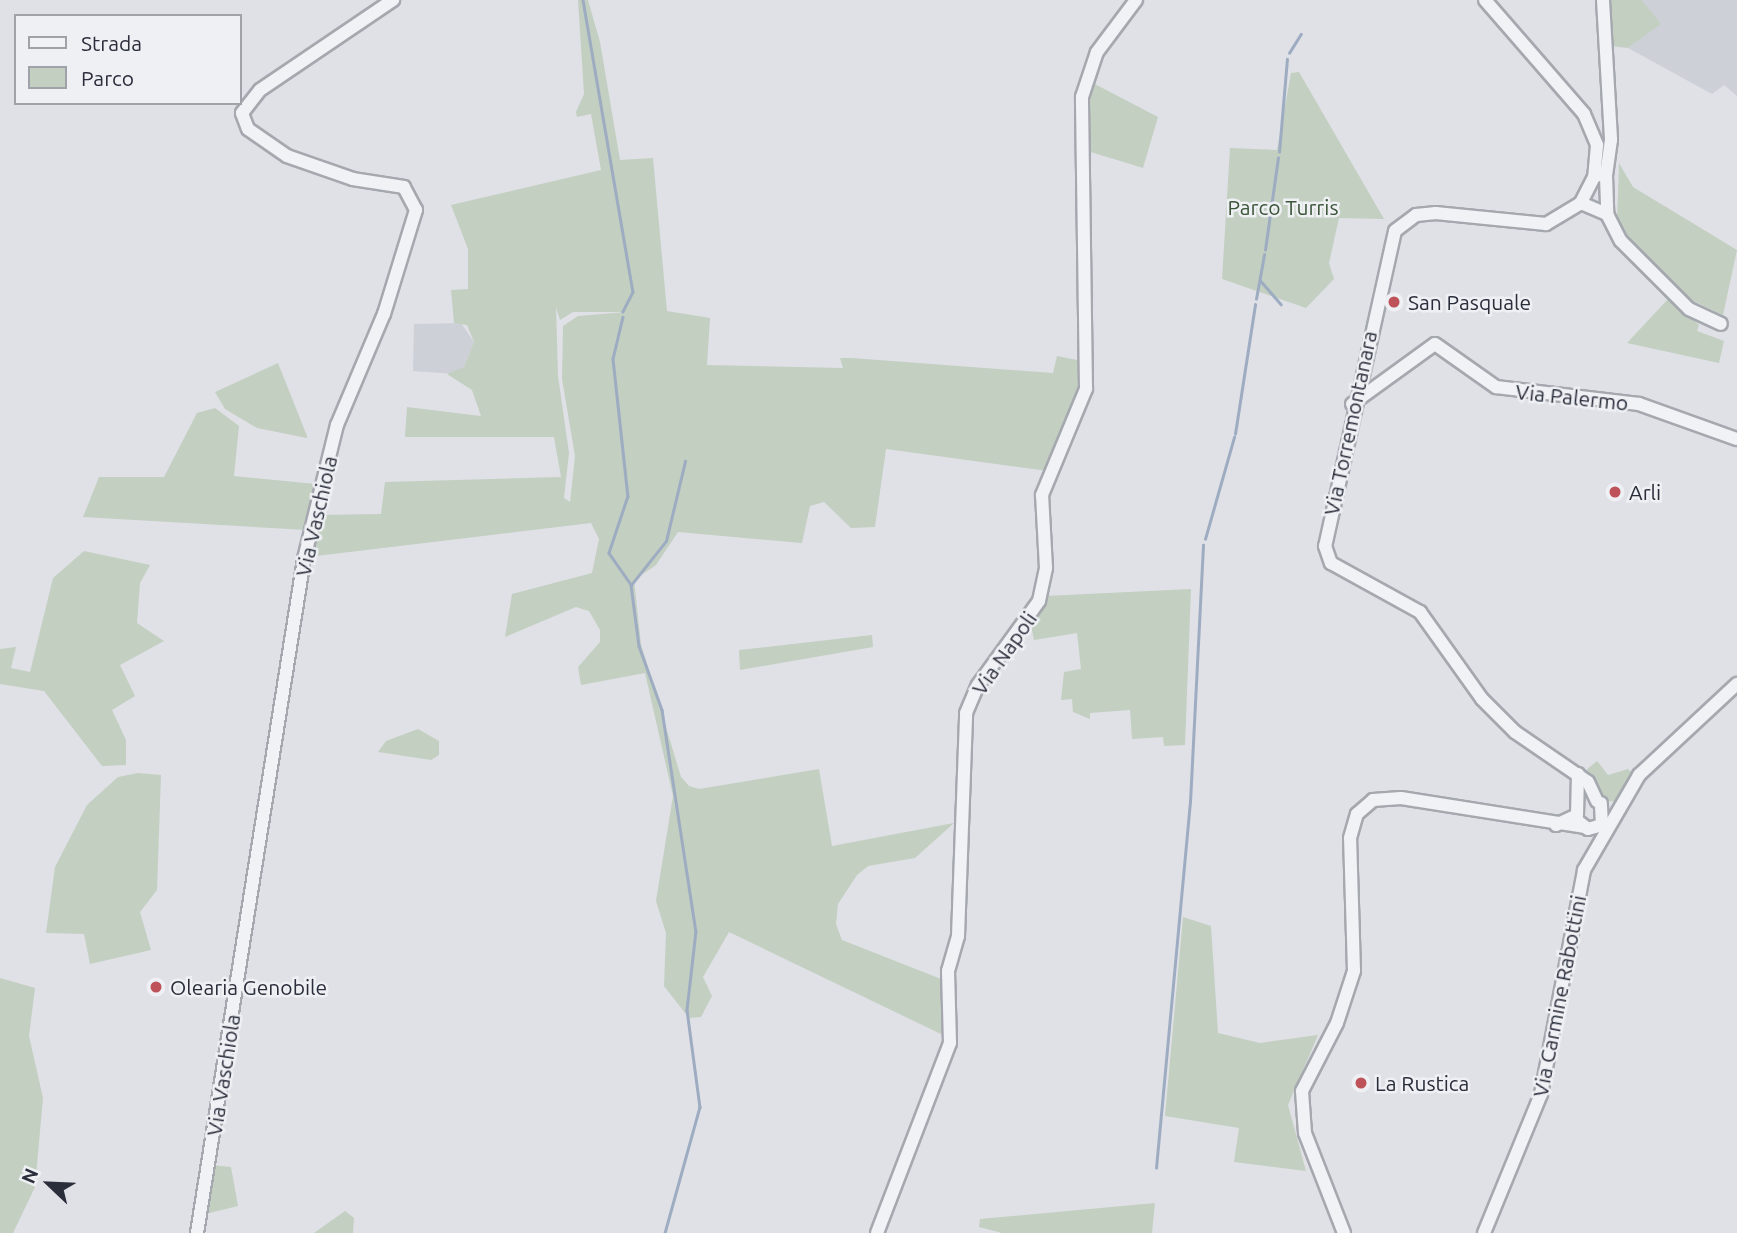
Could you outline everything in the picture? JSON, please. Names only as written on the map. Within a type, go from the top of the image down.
[{"type":"street","name":"Via Vaschiola","points":[[197,1233],[304,559],[337,425],[384,314],[416,210],[404,187],[352,179],[287,156],[248,129],[242,113],[260,90],[393,0]]},
{"type":"street","name":"Via Napoli","points":[[877,1233],[950,1043],[948,971],[958,936],[967,713],[978,685],[1039,601],[1046,568],[1042,495],[1086,389],[1082,97],[1097,52],[1136,0]]},
{"type":"street","points":[[1485,0],[1584,114],[1597,145],[1607,214],[1621,241],[1689,309],[1721,324]]},
{"type":"street","points":[[1603,0],[1611,140],[1600,175],[1581,203],[1607,214]]},
{"type":"street","name":"Via Torremontanara","points":[[1578,774],[1514,732],[1482,699],[1420,612],[1328,559],[1332,500],[1352,404],[1390,243],[1405,220],[1436,213],[1530,226],[1559,220],[1581,203]]},
{"type":"street","name":"Via Palermo","points":[[1352,404],[1435,344],[1496,387],[1639,404],[1737,439]]},
{"type":"street","points":[[1556,825],[1578,810],[1599,802],[1628,803],[1639,775],[1737,684]]},
{"type":"street","points":[[1344,1233],[1305,1133],[1302,1091],[1337,1023],[1354,972],[1350,838],[1357,814],[1373,800],[1401,798],[1556,825],[1586,828],[1604,822],[1599,802],[1578,774]]},
{"type":"street","points":[[1578,774],[1578,810],[1598,845]]},
{"type":"street","name":"Via Carmine Rabottini","points":[[1484,1233],[1541,1094],[1581,880],[1598,845],[1628,803]]},
{"type":"shaded area","points":[[1642,0],[1737,0],[1737,96],[1724,85],[1712,94],[1628,48],[1660,24]]},
{"type":"shaded area","points":[[461,323],[474,342],[464,367],[456,374],[413,371],[414,324]]},
{"type":"green space","points":[[578,0],[588,0],[600,42],[620,160],[653,158],[667,311],[710,318],[707,365],[843,368],[840,358],[852,358],[1053,373],[1057,356],[1087,362],[1086,381],[1048,471],[886,449],[875,527],[851,528],[824,502],[810,506],[802,543],[678,532],[656,565],[634,580],[641,644],[681,777],[689,786],[699,789],[819,769],[832,846],[954,823],[915,858],[868,866],[857,875],[838,904],[836,924],[842,940],[941,979],[941,1034],[729,932],[703,977],[712,996],[701,1017],[689,1018],[664,986],[666,933],[656,901],[673,796],[645,673],[581,685],[578,667],[600,642],[600,630],[589,611],[576,607],[505,637],[512,594],[592,573],[599,539],[591,523],[308,557],[318,515],[381,514],[385,482],[561,477],[554,437],[405,437],[407,407],[481,416],[472,390],[447,374],[464,367],[474,342],[467,325],[454,323],[451,290],[468,289],[468,249],[451,205],[601,170],[591,114],[577,117],[576,112],[584,94]],"holes":[[[556,307],[560,320],[573,312],[626,312],[578,316],[563,326],[562,379],[575,456],[570,502],[564,498],[569,453],[558,376]]]},
{"type":"green space","points":[[1608,0],[1642,0],[1661,24],[1628,48],[1611,46]]},
{"type":"green space","name":"Parco Turris","points":[[1299,72],[1384,219],[1339,218],[1329,263],[1334,279],[1306,308],[1222,279],[1230,148],[1277,150],[1291,73]]},
{"type":"green space","points":[[1089,81],[1158,117],[1143,168],[1081,149]]},
{"type":"green space","points":[[1619,163],[1633,187],[1737,250],[1723,315],[1689,299],[1625,238],[1617,221]]},
{"type":"green space","points":[[1669,298],[1699,325],[1697,331],[1724,341],[1719,363],[1627,343]]},
{"type":"green space","points":[[278,363],[307,438],[257,428],[225,409],[215,392]]},
{"type":"green space","points":[[215,408],[239,426],[234,476],[316,484],[306,530],[83,517],[99,477],[164,477],[197,413]]},
{"type":"green space","points":[[84,551],[150,565],[140,583],[137,623],[164,641],[120,665],[135,696],[112,710],[126,740],[126,765],[102,766],[44,691],[0,684],[0,649],[16,647],[11,668],[30,672],[53,578]]},
{"type":"green space","points":[[1191,589],[1185,745],[1164,746],[1163,737],[1132,739],[1130,710],[1090,713],[1090,719],[1073,712],[1072,699],[1061,700],[1064,672],[1081,669],[1077,633],[1034,640],[1031,626],[1045,596]]},
{"type":"green space","points":[[872,635],[873,647],[740,670],[739,650]]},
{"type":"green space","points":[[418,729],[439,741],[439,755],[431,760],[378,752],[386,741]]},
{"type":"green space","points":[[1597,761],[1608,775],[1628,769],[1636,776],[1621,802],[1607,801],[1584,772]]},
{"type":"green space","points":[[138,773],[161,775],[157,890],[140,912],[151,950],[90,964],[84,934],[46,933],[55,867],[87,805],[118,777]]},
{"type":"green space","points":[[1183,917],[1211,926],[1218,1033],[1260,1043],[1318,1035],[1288,1105],[1306,1171],[1234,1162],[1239,1128],[1165,1116]]},
{"type":"green space","points":[[0,978],[35,988],[29,1036],[43,1098],[35,1187],[13,1233],[0,1233]]},
{"type":"green space","points":[[211,1165],[231,1167],[238,1206],[205,1214]]},
{"type":"green space","points":[[1155,1203],[1152,1233],[1002,1233],[979,1227],[980,1219]]},
{"type":"green space","points":[[345,1211],[354,1218],[353,1233],[314,1233]]},
{"type":"waterway","points":[[583,0],[633,292],[623,312]]},
{"type":"waterway","points":[[1289,53],[1301,34]]},
{"type":"waterway","points":[[1279,152],[1287,59]]},
{"type":"waterway","points":[[1265,250],[1278,158]]},
{"type":"waterway","points":[[1256,299],[1264,255]]},
{"type":"waterway","points":[[1260,280],[1281,304]]},
{"type":"waterway","points":[[1235,434],[1255,305]]},
{"type":"waterway","points":[[623,317],[613,359],[628,496],[609,553],[631,585],[639,646],[662,710],[696,931],[687,1010],[700,1107],[665,1233]]},
{"type":"waterway","points":[[1205,539],[1234,437]]},
{"type":"waterway","points":[[631,585],[666,541],[685,461]]},
{"type":"waterway","points":[[1156,1168],[1190,802],[1203,545]]},
{"type":"place","name":"San Pasquale","points":[[1394,302]]},
{"type":"place","name":"Arli","points":[[1615,492]]},
{"type":"place","name":"Olearia Genobile","points":[[156,987]]},
{"type":"place","name":"La Rustica","points":[[1361,1083]]}]
